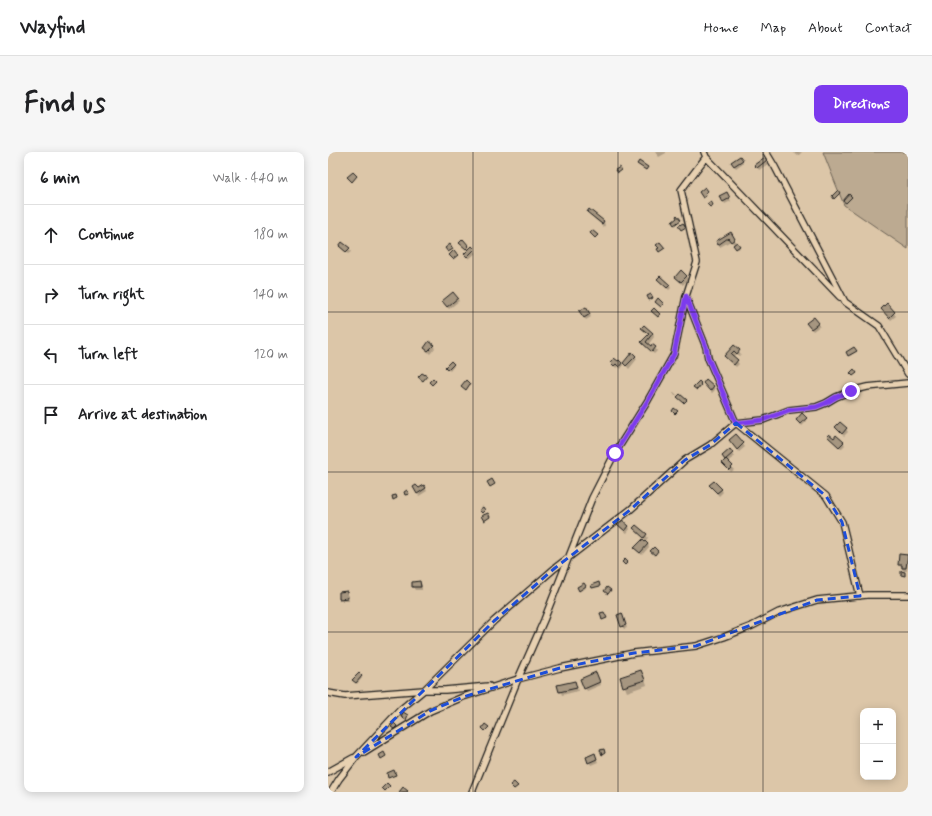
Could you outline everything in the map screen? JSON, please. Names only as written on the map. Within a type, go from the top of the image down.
[{"type":"street","points":[[766,152],[844,302]]},
{"type":"street","points":[[472,792],[518,679],[544,620],[592,498],[615,453],[647,402],[674,354],[686,296],[697,262],[681,190],[705,155],[844,302],[879,326],[908,374]]},
{"type":"street","points":[[686,296],[706,347],[708,358],[736,423],[826,496],[842,522],[860,596]]},
{"type":"street","points":[[331,792],[356,756],[402,709],[424,690],[494,621],[520,600],[555,568],[630,510],[685,460],[710,445],[736,423],[763,420],[789,410],[816,407],[851,391],[867,387],[908,383]]},
{"type":"street","points":[[328,772],[430,711],[463,696],[518,679],[560,668],[627,654],[696,646],[752,626],[779,612],[817,600],[860,596],[908,595]]},
{"type":"street","points":[[328,693],[345,696],[499,685]]},
{"type":"highlighted area","points":[[736,423],[826,496],[842,522],[860,596],[817,600],[696,646],[634,653],[560,668],[463,697],[430,711],[356,757],[494,621],[555,568],[630,510],[685,460],[710,445]]},
{"type":"shaded area","points":[[823,152],[908,152],[908,249],[844,205]]},
{"type":"building","points":[[740,156],[743,160],[734,166],[731,162]]},
{"type":"building","points":[[765,157],[767,160],[757,168],[754,165]]},
{"type":"building","points":[[639,161],[648,167],[646,170],[637,164]]},
{"type":"building","points":[[620,167],[621,170],[617,173],[615,170]]},
{"type":"building","points":[[353,172],[357,176],[352,182],[347,177]]},
{"type":"building","points":[[705,187],[708,191],[705,193],[706,196],[703,198],[699,192]]},
{"type":"building","points":[[838,190],[840,193],[834,199],[832,196]]},
{"type":"building","points":[[727,192],[730,198],[723,202],[719,196]]},
{"type":"building","points":[[849,194],[852,197],[846,203],[843,201]]},
{"type":"building","points":[[711,201],[713,205],[710,207],[707,204]]},
{"type":"building","points":[[589,209],[604,221],[602,224],[587,212]]},
{"type":"building","points":[[677,215],[681,220],[674,225],[672,222],[677,218]]},
{"type":"building","points":[[683,223],[686,227],[681,230],[678,226]]},
{"type":"building","points":[[592,230],[598,235],[595,238],[590,233]]},
{"type":"building","points":[[731,232],[735,239],[731,242],[728,238],[718,245],[716,241]]},
{"type":"building","points":[[463,239],[469,246],[466,249],[459,243]]},
{"type":"building","points":[[342,242],[350,248],[346,252],[339,246]]},
{"type":"building","points":[[660,242],[665,248],[659,252],[657,249],[659,248],[656,245]]},
{"type":"building","points":[[737,242],[740,246],[736,249],[733,245]]},
{"type":"building","points":[[450,244],[453,249],[448,252],[445,248]]},
{"type":"building","points":[[472,246],[475,249],[467,257],[464,254]]},
{"type":"building","points":[[454,250],[458,255],[453,259],[449,255]]},
{"type":"building","points":[[681,270],[687,276],[681,282],[675,277]]},
{"type":"building","points":[[660,276],[670,285],[667,288],[657,279]]},
{"type":"building","points":[[453,292],[458,298],[447,307],[442,301]]},
{"type":"building","points":[[651,294],[653,298],[649,300],[647,296]]},
{"type":"building","points":[[658,298],[664,304],[661,307],[655,302]]},
{"type":"building","points":[[887,303],[895,312],[889,318],[881,309]]},
{"type":"building","points":[[586,307],[590,314],[584,318],[579,311]]},
{"type":"building","points":[[654,308],[660,314],[658,317],[651,311]]},
{"type":"building","points":[[814,317],[819,323],[811,329],[806,323]]},
{"type":"building","points":[[644,325],[653,333],[646,342],[651,346],[652,344],[656,347],[652,352],[641,342],[649,334],[641,328]]},
{"type":"building","points":[[429,341],[434,345],[428,351],[424,348]]},
{"type":"building","points":[[734,345],[740,350],[737,354],[734,351],[731,354],[738,360],[734,365],[724,356]]},
{"type":"building","points":[[854,347],[857,351],[848,356],[846,352]]},
{"type":"building","points":[[632,352],[636,356],[626,366],[623,363]]},
{"type":"building","points":[[614,358],[622,363],[619,367],[616,364],[614,366],[610,362]]},
{"type":"building","points":[[451,361],[454,364],[448,370],[445,367]]},
{"type":"building","points":[[854,369],[857,373],[853,376],[850,373]]},
{"type":"building","points":[[422,373],[427,376],[423,381],[418,377]]},
{"type":"building","points":[[433,378],[436,381],[432,385],[429,382]]},
{"type":"building","points":[[706,379],[714,386],[710,391],[703,383]]},
{"type":"building","points":[[466,380],[470,384],[466,390],[461,386]]},
{"type":"building","points":[[699,381],[701,385],[697,390],[693,387]]},
{"type":"building","points":[[680,394],[687,400],[684,403],[677,397]]},
{"type":"building","points":[[674,408],[678,411],[675,414],[672,411]]},
{"type":"building","points":[[802,413],[807,418],[800,424],[796,420]]},
{"type":"building","points":[[840,422],[847,428],[842,434],[835,427]]},
{"type":"building","points":[[736,434],[744,443],[737,450],[729,440]]},
{"type":"building","points":[[829,434],[834,438],[836,435],[844,442],[839,447],[827,436]]},
{"type":"building","points":[[730,449],[733,453],[725,460],[722,456]]},
{"type":"building","points":[[726,459],[733,466],[729,470],[722,463]]},
{"type":"building","points":[[492,479],[495,484],[490,487],[487,482]]},
{"type":"building","points":[[714,481],[722,489],[717,493],[709,485]]},
{"type":"building","points":[[416,485],[419,488],[424,485],[426,488],[417,494],[413,487]]},
{"type":"building","points":[[407,490],[409,494],[405,495],[404,492]]},
{"type":"building","points":[[396,495],[397,498],[393,500],[392,496]]},
{"type":"building","points":[[483,507],[485,510],[482,513],[479,510]]},
{"type":"building","points":[[488,513],[490,517],[484,521],[481,516]]},
{"type":"building","points":[[621,519],[629,526],[625,531],[617,524]]},
{"type":"building","points":[[636,525],[647,534],[644,538],[633,528]]},
{"type":"building","points":[[643,539],[648,544],[640,553],[634,548]]},
{"type":"building","points":[[654,547],[658,551],[655,555],[650,551]]},
{"type":"building","points":[[899,554],[908,555],[906,568],[902,568],[902,565],[898,565]]},
{"type":"building","points":[[625,559],[628,562],[625,565],[622,562]]},
{"type":"building","points":[[901,571],[905,572],[905,576],[901,575]]},
{"type":"building","points":[[420,581],[421,587],[412,587],[412,582]]},
{"type":"building","points":[[599,582],[600,586],[592,588],[591,585]]},
{"type":"building","points":[[584,583],[586,586],[579,591],[577,587]]},
{"type":"building","points":[[607,587],[611,590],[608,594],[604,591]]},
{"type":"building","points":[[347,591],[348,598],[339,599],[339,592]]},
{"type":"building","points":[[604,612],[607,618],[602,620],[600,613]]},
{"type":"building","points":[[622,613],[626,625],[621,627],[617,615]]},
{"type":"building","points":[[641,670],[645,680],[623,687],[620,677]]},
{"type":"building","points":[[596,672],[600,682],[584,689],[580,679]]},
{"type":"building","points":[[359,673],[362,676],[356,683],[352,680]]},
{"type":"building","points":[[575,681],[577,688],[559,692],[557,685]]},
{"type":"building","points":[[403,712],[408,715],[406,720],[401,717]]},
{"type":"building","points":[[394,723],[397,726],[394,729],[391,727]]},
{"type":"building","points":[[485,724],[489,727],[485,731],[482,728]]},
{"type":"building","points":[[604,749],[605,753],[602,755],[600,750]]},
{"type":"building","points":[[384,752],[386,756],[381,759],[379,755]]},
{"type":"building","points":[[595,753],[597,759],[588,763],[586,757]]},
{"type":"building","points":[[394,770],[396,775],[388,778],[387,773]]},
{"type":"building","points":[[514,782],[518,786],[514,789],[510,785]]},
{"type":"building","points":[[387,783],[390,786],[385,791],[382,788]]},
{"type":"building","points":[[403,787],[408,791],[399,792]]},
{"type":"route","points":[[615,453],[647,402],[674,354],[686,296],[706,347],[708,358],[736,423],[763,420],[789,410],[816,407],[851,391]]}]
